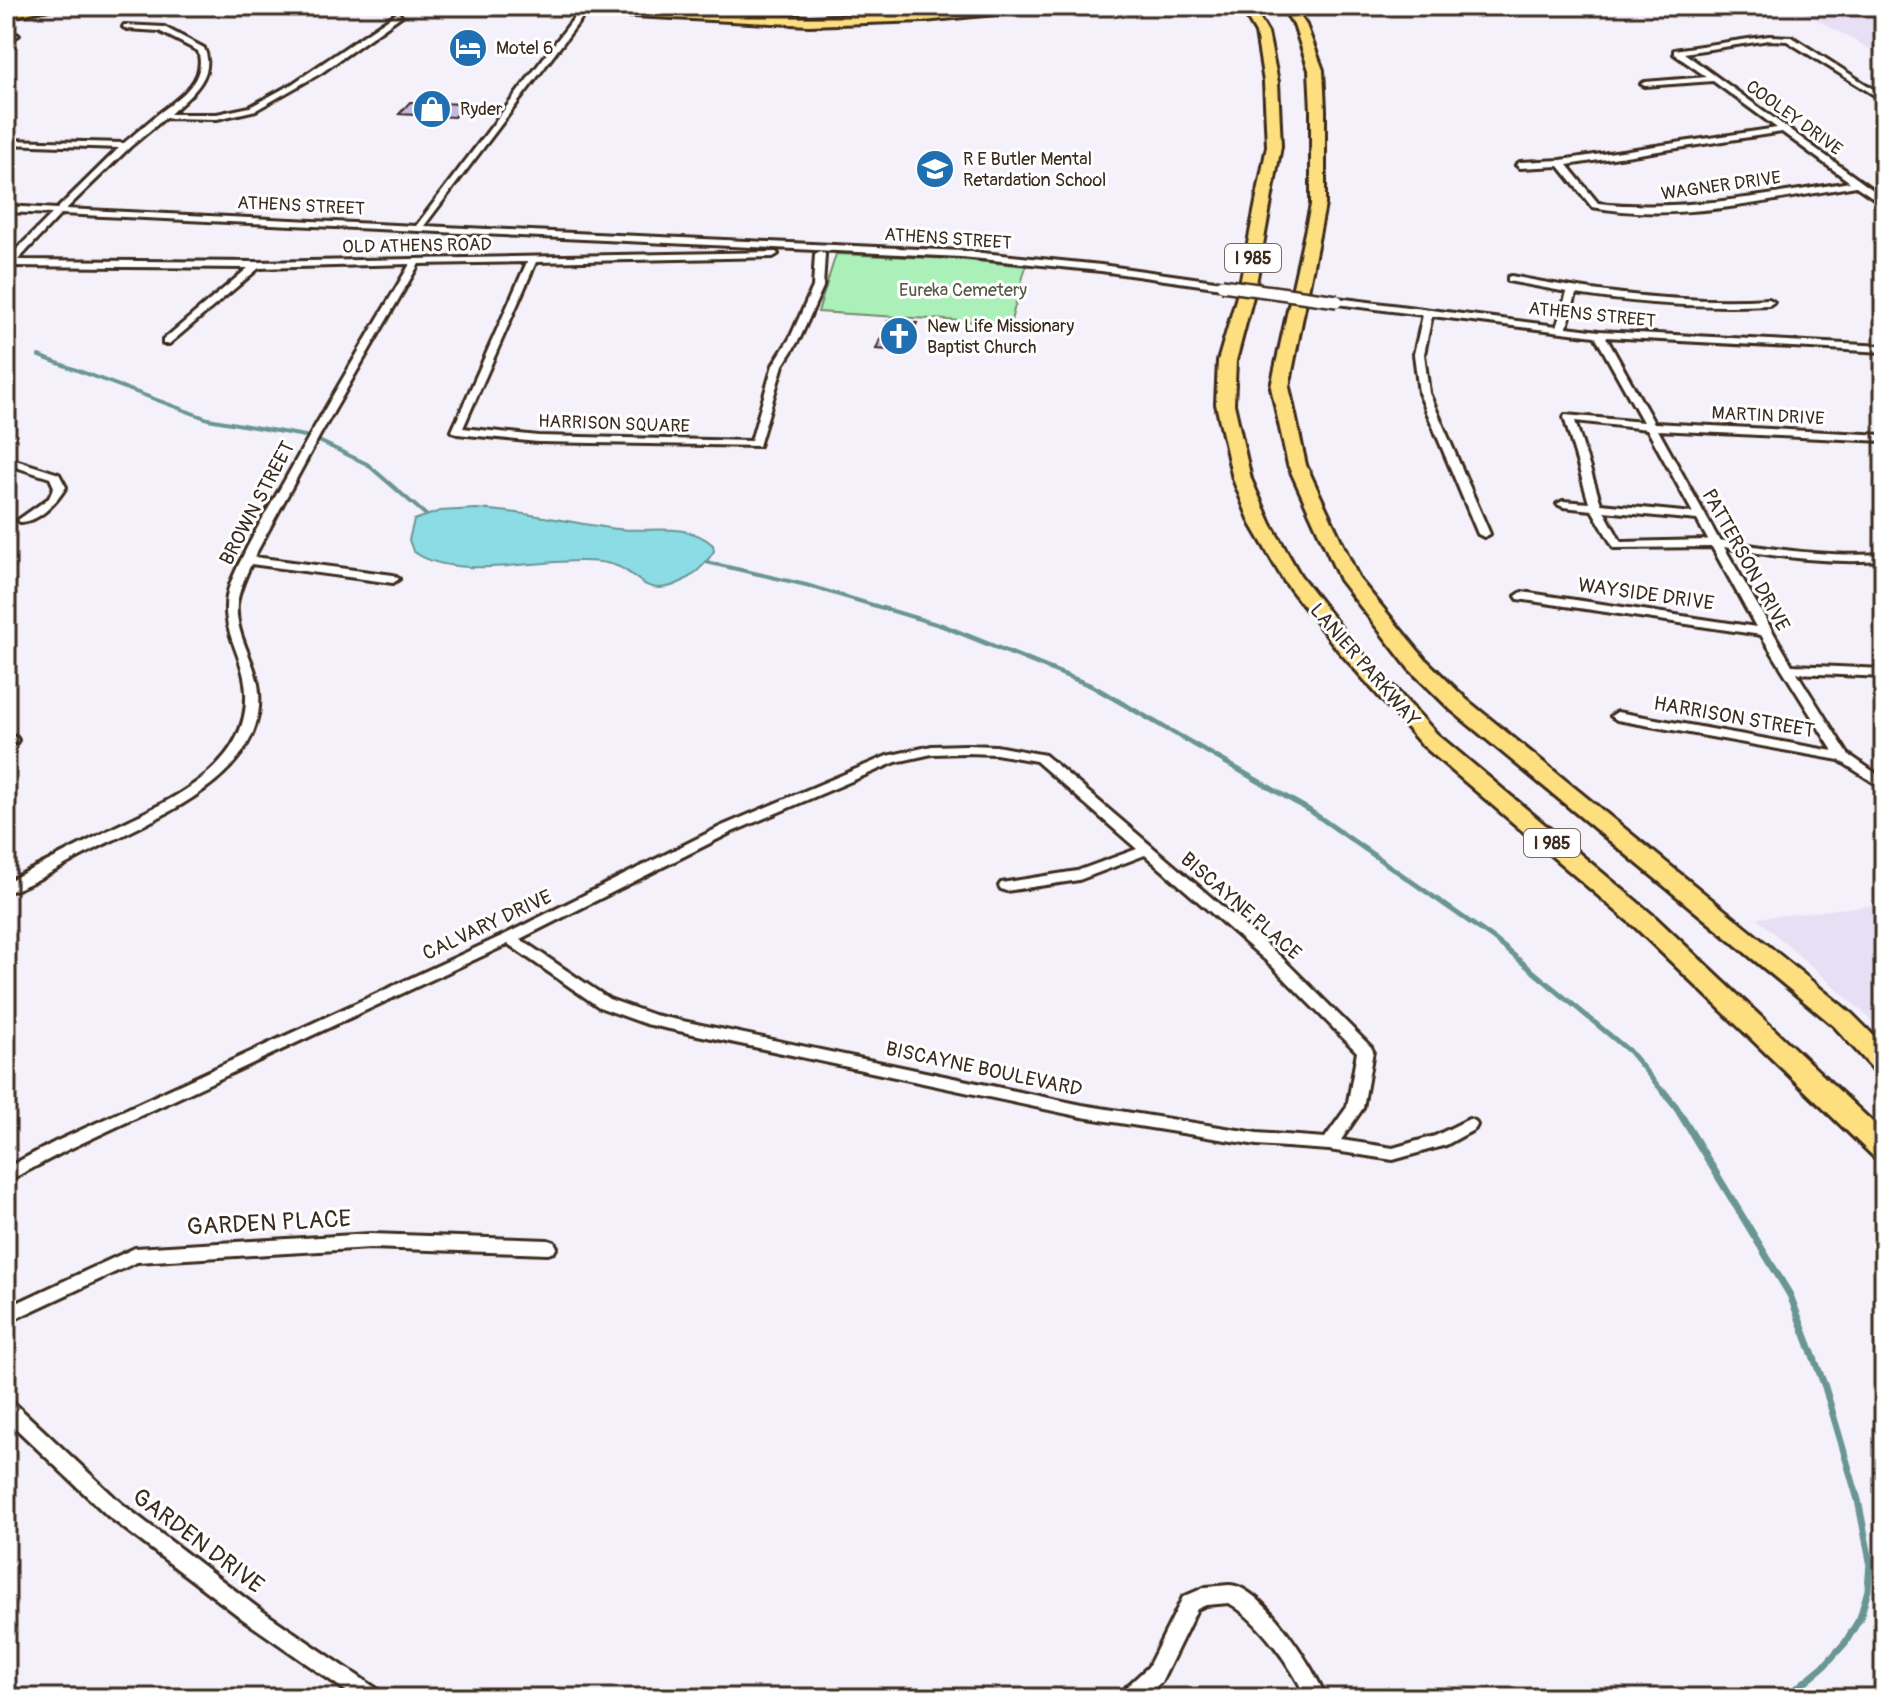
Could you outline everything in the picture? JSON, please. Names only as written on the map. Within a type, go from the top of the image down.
[{"type":"highway","points":[[6,12],[21,6]]},
{"type":"highway","points":[[6,12],[57,6]]},
{"type":"highway","points":[[518,6],[732,19],[839,21],[1035,6]]},
{"type":"highway","points":[[646,6],[846,13],[962,6]]},
{"type":"highway","name":"LANIER PARKWAY","points":[[1246,6],[1262,33],[1271,82],[1274,146],[1247,289],[1227,361],[1225,404],[1242,479],[1261,524],[1291,577],[1354,658],[1429,739],[1645,922],[1884,1150]]},
{"type":"highway","name":"LANIER PARKWAY","points":[[1287,6],[1300,25],[1316,70],[1318,205],[1280,387],[1297,465],[1350,580],[1417,664],[1459,705],[1843,1020],[1884,1063]]},
{"type":"street","points":[[419,227],[585,8]]},
{"type":"street","points":[[160,116],[218,117],[246,112],[315,72],[398,14]]},
{"type":"street","points":[[8,263],[201,76],[205,59],[201,50],[172,33],[148,26],[127,27]]},
{"type":"street","points":[[6,41],[15,35]]},
{"type":"street","name":"COOLEY DRIVE","points":[[1884,99],[1789,39],[1769,38],[1678,49],[1684,59],[1884,202]]},
{"type":"street","points":[[1645,84],[1714,79]]},
{"type":"street","points":[[1520,165],[1561,163],[1781,130]]},
{"type":"street","points":[[6,142],[126,146]]},
{"type":"street","name":"WAGNER DRIVE","points":[[1561,163],[1595,205],[1632,211],[1669,211],[1857,183]]},
{"type":"street","name":"ATHENS STREET","points":[[6,209],[419,227],[1033,261],[1599,334],[1884,349]]},
{"type":"street","name":"OLD ATHENS ROAD","points":[[8,263],[257,265],[822,251]]},
{"type":"street","name":"HARRISON SQUARE","points":[[533,259],[457,431],[538,439],[755,444],[778,365],[795,338],[818,287],[822,251]]},
{"type":"street","name":"BROWN STREET","points":[[6,888],[192,794],[218,774],[233,756],[248,733],[253,699],[250,674],[230,618],[233,592],[298,465],[416,262]]},
{"type":"street","points":[[166,342],[257,265]]},
{"type":"street","name":"ATHENS STREET","points":[[1511,279],[1572,292],[1707,304],[1769,302]]},
{"type":"street","points":[[1561,330],[1572,292]]},
{"type":"street","points":[[1428,312],[1419,354],[1424,393],[1484,534]]},
{"type":"street","name":"PATTERSON DRIVE","points":[[1599,334],[1765,632],[1843,757],[1884,785]]},
{"type":"street","name":"MARTIN DRIVE","points":[[1597,507],[1569,417],[1649,426],[1884,438]]},
{"type":"street","points":[[6,460],[55,476],[60,487],[53,500],[24,520]]},
{"type":"street","points":[[1563,504],[1702,517]]},
{"type":"street","points":[[1597,507],[1618,546],[1718,543],[1785,555],[1849,559],[1884,557]]},
{"type":"street","points":[[248,560],[393,579]]},
{"type":"street","name":"WAYSIDE DRIVE","points":[[1522,596],[1765,632]]},
{"type":"street","points":[[1789,669],[1884,673]]},
{"type":"street","name":"HARRISON STREET","points":[[1617,716],[1843,757]]},
{"type":"street","name":"CALVARY DRIVE","points":[[6,1176],[61,1146],[216,1072],[509,938],[727,829],[892,759],[932,750],[996,750]]},
{"type":"street","name":"BISCAYNE PLACE","points":[[996,750],[1040,758],[1276,961],[1365,1051],[1355,1108],[1329,1144]]},
{"type":"street","points":[[1006,886],[1079,875],[1146,850]]},
{"type":"street","name":"BISCAYNE BOULEVARD","points":[[509,938],[604,1003],[651,1020],[1082,1111],[1257,1139],[1329,1144],[1393,1154],[1440,1141],[1469,1125]]},
{"type":"street","name":"GARDEN PLACE","points":[[6,1316],[135,1255],[370,1241],[548,1247]]},
{"type":"street","name":"GARDEN DRIVE","points":[[6,1407],[115,1510],[251,1614],[373,1698]]},
{"type":"street","points":[[1129,1698],[1155,1674],[1190,1603],[1201,1596],[1235,1594],[1280,1638],[1316,1698]]},
{"type":"shaded area","points":[[1792,6],[1884,6],[1884,57],[1841,33]]},
{"type":"shaded area","points":[[1884,904],[1884,1031],[1757,918]]},
{"type":"green space","name":"Eureka Cemetery","points":[[836,254],[954,259],[1026,266],[1010,324],[818,312]]},
{"type":"water","points":[[476,509],[618,529],[680,530],[702,538],[713,545],[714,551],[691,576],[660,588],[641,582],[623,569],[603,562],[471,567],[429,560],[413,551],[409,540],[414,520],[440,511]]},
{"type":"building","name":"Ryder","points":[[410,102],[464,104],[454,117],[399,114]]},
{"type":"building","name":"New Life Missionary Baptist Church","points":[[888,321],[917,323],[905,351],[876,349]]},
{"type":"waterway","points":[[39,356],[208,419],[305,436]]},
{"type":"waterway","points":[[321,442],[367,464],[426,515]]},
{"type":"waterway","points":[[706,562],[806,585],[946,627]]},
{"type":"waterway","points":[[941,625],[946,627]]},
{"type":"waterway","points":[[946,627],[1092,686],[1309,810],[1494,939],[1629,1051],[1664,1093]]},
{"type":"waterway","points":[[1663,1091],[1676,1107],[1790,1295],[1825,1387],[1858,1500],[1870,1561],[1868,1590],[1860,1618],[1845,1643],[1825,1665],[1785,1698]]},
{"type":"place","name":"Motel 6","points":[[468,48]]},
{"type":"place","name":"Ryder","points":[[432,109]]},
{"type":"place","name":"R E Butler Mental Retardation School","points":[[935,169]]},
{"type":"place","name":"New Life Missionary Baptist Church","points":[[899,336]]}]
